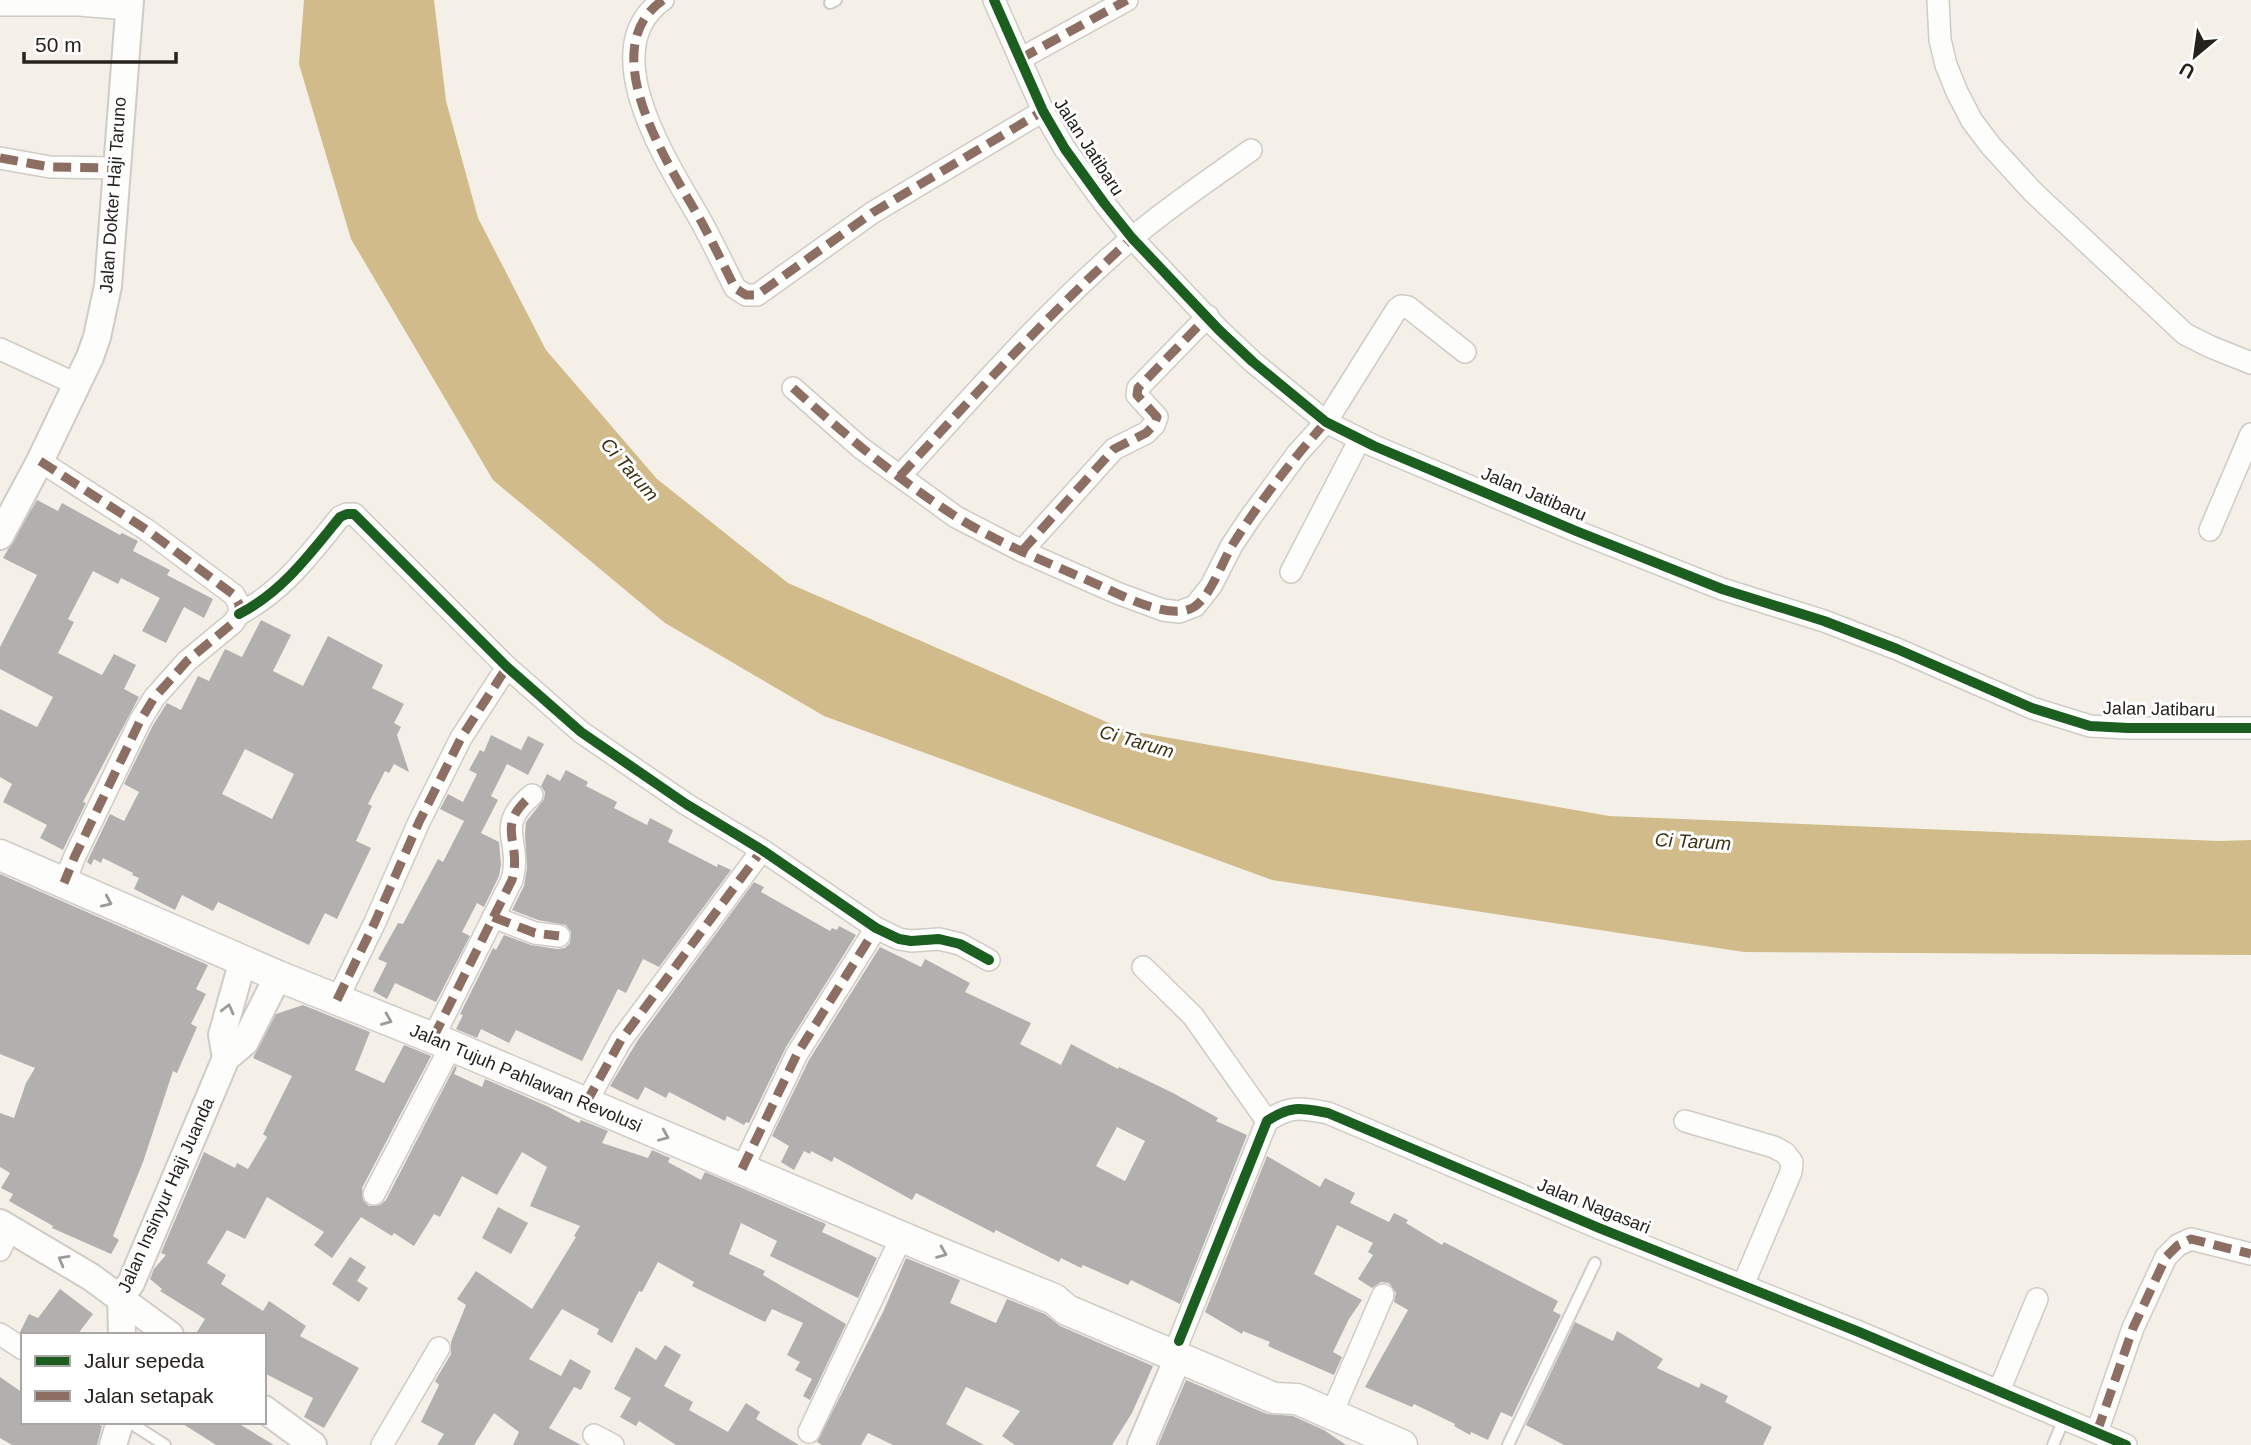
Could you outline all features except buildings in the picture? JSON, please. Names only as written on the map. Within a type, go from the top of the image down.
[{"type":"main road","name":"Jalan Tujuh Pahlawan Revolusi","points":[[0,855],[278,976],[442,1042],[902,1236],[1054,1298],[1072,1299],[1179,1349],[1274,1398],[1297,1399],[1402,1445]]},
{"type":"street","points":[[663,0],[653,8],[639,28],[635,55],[636,84],[658,146],[735,288],[746,295],[757,295],[873,213],[1043,111]]},
{"type":"street","name":"Jalan Jatibaru","points":[[993,0],[1043,111],[1065,149],[1104,203],[1132,238],[1253,362],[1326,422],[1360,439],[1628,552],[1722,589],[1824,621],[1897,649],[2032,708],[2090,726],[2251,728]]},
{"type":"street","points":[[1020,59],[1127,0]]},
{"type":"street","points":[[1938,0],[1940,40],[1957,92],[1972,121],[2008,167],[2185,334],[2251,363]]},
{"type":"street","points":[[0,5],[129,4]]},
{"type":"street","name":"Jalan Dokter Haji Taruno","points":[[0,536],[40,461],[97,337],[108,286],[129,4]]},
{"type":"street","points":[[900,476],[1066,298],[1132,238],[1251,150]]},
{"type":"street","points":[[0,158],[50,167],[117,168]]},
{"type":"street","points":[[793,388],[861,448],[956,517],[1022,551],[1117,593],[1163,610],[1179,612],[1195,606],[1211,586],[1232,545],[1297,454],[1326,422],[1392,314],[1401,306],[1408,307],[1465,352]]},
{"type":"street","points":[[1022,551],[1114,449],[1146,433],[1154,425],[1157,417],[1137,395],[1138,387],[1208,316]]},
{"type":"street","points":[[0,349],[76,384]]},
{"type":"street","points":[[2210,530],[2251,434]]},
{"type":"street","points":[[1291,572],[1360,439]]},
{"type":"street","points":[[40,461],[147,530],[234,596],[239,604],[239,614],[233,624],[187,662],[154,698],[140,721],[64,883]]},
{"type":"street","points":[[239,614],[256,606],[292,577],[340,517],[354,514],[507,667],[581,732],[876,928],[899,939],[939,939],[960,944],[989,960]]},
{"type":"street","points":[[337,1000],[461,738],[507,667]]},
{"type":"street","points":[[374,1194],[442,1042],[492,917],[512,880],[515,867],[510,825],[513,813],[532,795]]},
{"type":"street","points":[[586,1103],[621,1040],[762,850]]},
{"type":"street","points":[[492,917],[535,933],[559,936]]},
{"type":"street","points":[[742,1169],[797,1054],[876,928]]},
{"type":"street","name":"Jalan Insinyur Haji Juanda","points":[[226,1058],[222,1035],[243,960]]},
{"type":"street","points":[[1141,1445],[1267,1121],[1193,1016],[1143,967]]},
{"type":"street","name":"Jalan Insinyur Haji Juanda","points":[[122,1333],[121,1297],[131,1283],[226,1058],[245,1042],[278,976]]},
{"type":"street","name":"Jalan Nagasari","points":[[1267,1121],[1288,1109],[1300,1108],[1328,1114],[2126,1445]]},
{"type":"street","points":[[1685,1121],[1774,1147],[1792,1162],[1791,1172],[1743,1285]]},
{"type":"street","points":[[3,1234],[121,1297],[167,1333]]},
{"type":"street","points":[[809,1432],[902,1236]]},
{"type":"street","points":[[2097,1432],[2133,1328],[2166,1257],[2178,1245],[2191,1239],[2251,1254]]},
{"type":"street","points":[[1332,1413],[1383,1295]]},
{"type":"street","points":[[1999,1391],[2037,1299]]},
{"type":"street","points":[[0,1334],[21,1348]]},
{"type":"street","points":[[382,1445],[439,1348]]},
{"type":"street","points":[[266,1410],[313,1445]]},
{"type":"street","points":[[113,1445],[120,1424]]},
{"type":"lane","points":[[1507,1445],[1595,1263]]},
{"type":"lane","points":[[2053,1445],[2064,1419]]},
{"type":"lane","points":[[133,1424],[165,1445]]},
{"type":"water","name":"Ci Tarum","points":[[304,0],[434,0],[446,101],[478,218],[546,350],[657,479],[788,583],[1125,730],[1609,816],[2219,841],[2251,840],[2251,955],[1744,952],[1272,880],[824,716],[665,623],[493,480],[351,239],[299,64]]},
{"type":"marked path","points":[[663,0],[643,22],[634,48],[635,78],[644,109],[672,171],[735,288],[746,295],[757,295],[872,213],[1043,111]]},
{"type":"marked path","points":[[1020,59],[1127,0]]},
{"type":"marked path","points":[[0,158],[50,167],[117,168]]},
{"type":"marked path","points":[[900,476],[1042,325],[1132,238]]},
{"type":"marked path","points":[[1022,551],[1114,449],[1146,433],[1154,425],[1157,417],[1137,395],[1138,388],[1208,316]]},
{"type":"marked path","points":[[793,388],[851,439],[955,516],[1028,554],[1123,596],[1148,606],[1173,611],[1194,607],[1206,595],[1233,544],[1254,512],[1326,422]]},
{"type":"marked path","points":[[40,461],[147,530],[234,595],[239,604],[239,614],[233,623],[187,661],[154,698],[140,721],[64,883]]},
{"type":"marked path","points":[[337,1000],[461,738],[507,667]]},
{"type":"marked path","points":[[433,1038],[512,880],[514,854],[511,826],[520,806],[532,795]]},
{"type":"marked path","points":[[586,1103],[621,1040],[762,850]]},
{"type":"marked path","points":[[493,917],[535,933],[559,936]]},
{"type":"marked path","points":[[742,1169],[797,1054],[876,928]]},
{"type":"marked path","points":[[2097,1432],[2133,1328],[2166,1257],[2178,1245],[2191,1239],[2251,1254]]},
{"type":"cycle path","points":[[994,0],[1043,111],[1065,149],[1104,203],[1132,238],[1219,330],[1326,422],[1374,446],[1576,531],[1722,589],[1824,621],[1897,649],[2032,708],[2090,726],[2251,728]]},
{"type":"cycle path","points":[[239,614],[269,595],[282,583],[340,517],[354,514],[507,667],[581,732],[876,928],[899,939],[939,939],[960,944],[989,960]]},
{"type":"cycle path","points":[[1179,1341],[1267,1121],[1290,1110],[1310,1110],[1328,1113],[2126,1445]]}]
